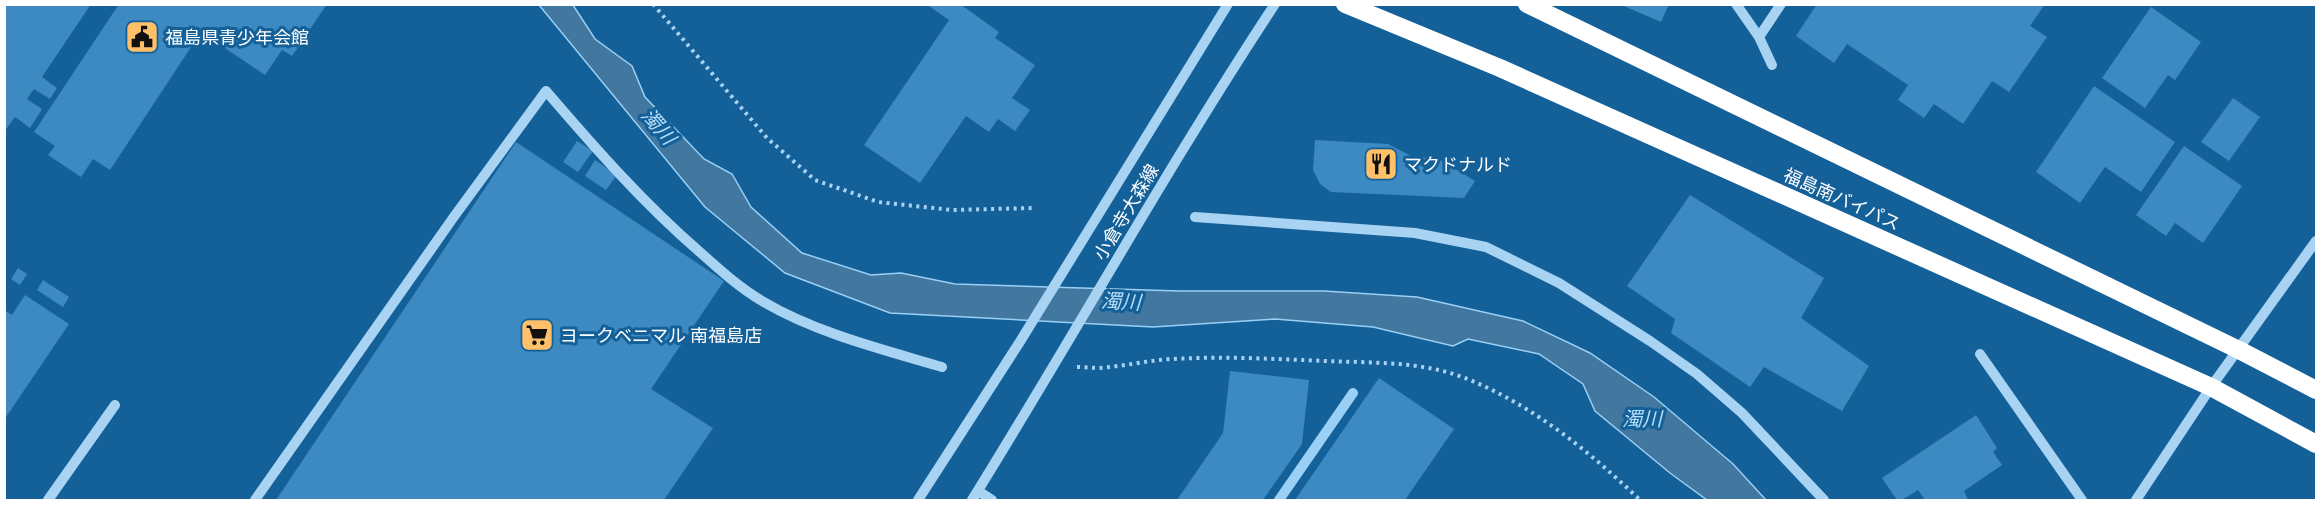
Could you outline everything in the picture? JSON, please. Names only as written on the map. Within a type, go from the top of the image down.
[{"type":"highway","name":"福島南バイパス","points":[[1345,4],[1500,68],[2211,387],[2316,444]]},
{"type":"highway","name":"福島南バイパス","points":[[1527,4],[2240,350],[2316,390]]},
{"type":"street","points":[[918,501],[1021,340],[1228,4]]},
{"type":"street","name":"小倉寺大森線","points":[[975,496],[1055,366],[1152,200],[1275,4]]},
{"type":"street","points":[[1736,4],[1759,37],[1772,65]]},
{"type":"street","points":[[1759,37],[1781,4]]},
{"type":"street","points":[[255,501],[453,218],[546,91],[639,197],[724,273],[761,300],[799,320],[880,349],[942,367]]},
{"type":"street","points":[[1195,217],[1415,233],[1486,248],[1559,283],[1697,374],[1742,414],[1824,501]]},
{"type":"street","points":[[2136,501],[2211,387],[2240,350],[2316,241]]},
{"type":"street","points":[[1980,354],[2082,501]]},
{"type":"street","points":[[48,501],[115,405]]},
{"type":"street","points":[[975,496],[992,501]]},
{"type":"path","points":[[653,4],[767,138],[815,180],[889,203],[952,210],[1034,208]]},
{"type":"path","points":[[1055,366],[1106,368],[1170,359],[1250,358],[1388,363],[1427,367],[1468,379],[1501,394],[1533,413],[1567,436],[1640,501]]},
{"type":"water","name":"濁川","points":[[539,5],[573,5],[595,39],[632,66],[645,97],[704,159],[732,174],[751,207],[802,253],[871,275],[901,273],[955,284],[1180,291],[1324,291],[1417,297],[1523,321],[1590,353],[1654,397],[1733,464],[1766,500],[1707,500],[1670,473],[1595,411],[1583,384],[1539,354],[1468,339],[1453,346],[1373,327],[1275,319],[1153,327],[890,313],[785,273],[705,207]]},
{"type":"building","points":[[4,4],[91,4],[42,77],[57,88],[50,99],[34,89],[27,99],[42,109],[30,128],[15,117],[4,132]]},
{"type":"building","points":[[119,4],[327,4],[292,56],[282,50],[265,75],[201,32],[110,170],[93,159],[81,177],[48,155],[55,146],[34,132]]},
{"type":"building","points":[[926,4],[960,4],[999,32],[995,38],[1035,65],[1012,98],[1030,110],[1015,131],[998,119],[989,132],[966,116],[920,183],[864,145],[949,20]]},
{"type":"building","points":[[1619,4],[1669,4],[1661,22]]},
{"type":"building","points":[[1817,4],[2045,4],[2030,26],[2047,37],[2009,92],[1992,81],[1963,124],[1934,104],[1924,118],[1898,100],[1908,85],[1847,44],[1834,63],[1796,36]]},
{"type":"building","points":[[2151,7],[2201,42],[2175,80],[2168,75],[2145,108],[2102,78]]},
{"type":"building","points":[[2094,86],[2175,142],[2141,192],[2105,167],[2080,203],[2036,172]]},
{"type":"building","points":[[2233,98],[2260,117],[2229,161],[2201,142]]},
{"type":"building","name":"マクドナルド","points":[[1315,140],[1388,144],[1411,156],[1439,159],[1475,181],[1464,198],[1331,192],[1320,184],[1313,170]]},
{"type":"building","points":[[577,141],[593,151],[578,172],[563,162]]},
{"type":"building","name":"ヨークベニマル 南福島店","points":[[516,142],[724,281],[651,389],[713,428],[664,500],[276,500]]},
{"type":"building","points":[[2184,146],[2242,186],[2203,243],[2175,223],[2166,236],[2136,215]]},
{"type":"building","points":[[595,160],[617,175],[606,190],[585,176]]},
{"type":"building","points":[[1690,195],[1824,278],[1801,318],[1869,366],[1842,411],[1764,367],[1750,387],[1671,333],[1675,319],[1627,286]]},
{"type":"building","points":[[18,268],[27,274],[20,285],[11,279]]},
{"type":"building","points":[[43,280],[69,297],[63,307],[37,290]]},
{"type":"building","points":[[25,295],[69,324],[4,420],[4,310],[12,315]]},
{"type":"building","points":[[1230,371],[1309,380],[1302,444],[1263,500],[1177,500],[1223,433]]},
{"type":"building","points":[[1379,378],[1454,429],[1405,500],[1295,500]]},
{"type":"building","points":[[1976,415],[1997,448],[1993,452],[2002,465],[1964,491],[1968,500],[1925,500],[1918,490],[1902,500],[1897,500],[1882,478]]},
{"type":"waterway","points":[[1279,500],[1353,393]]},
{"type":"place","name":"福島県青少年会館","points":[[142,37]]},
{"type":"place","name":"マクドナルド","points":[[1381,164]]},
{"type":"place","name":"ヨークベニマル 南福島店","points":[[537,335]]}]
